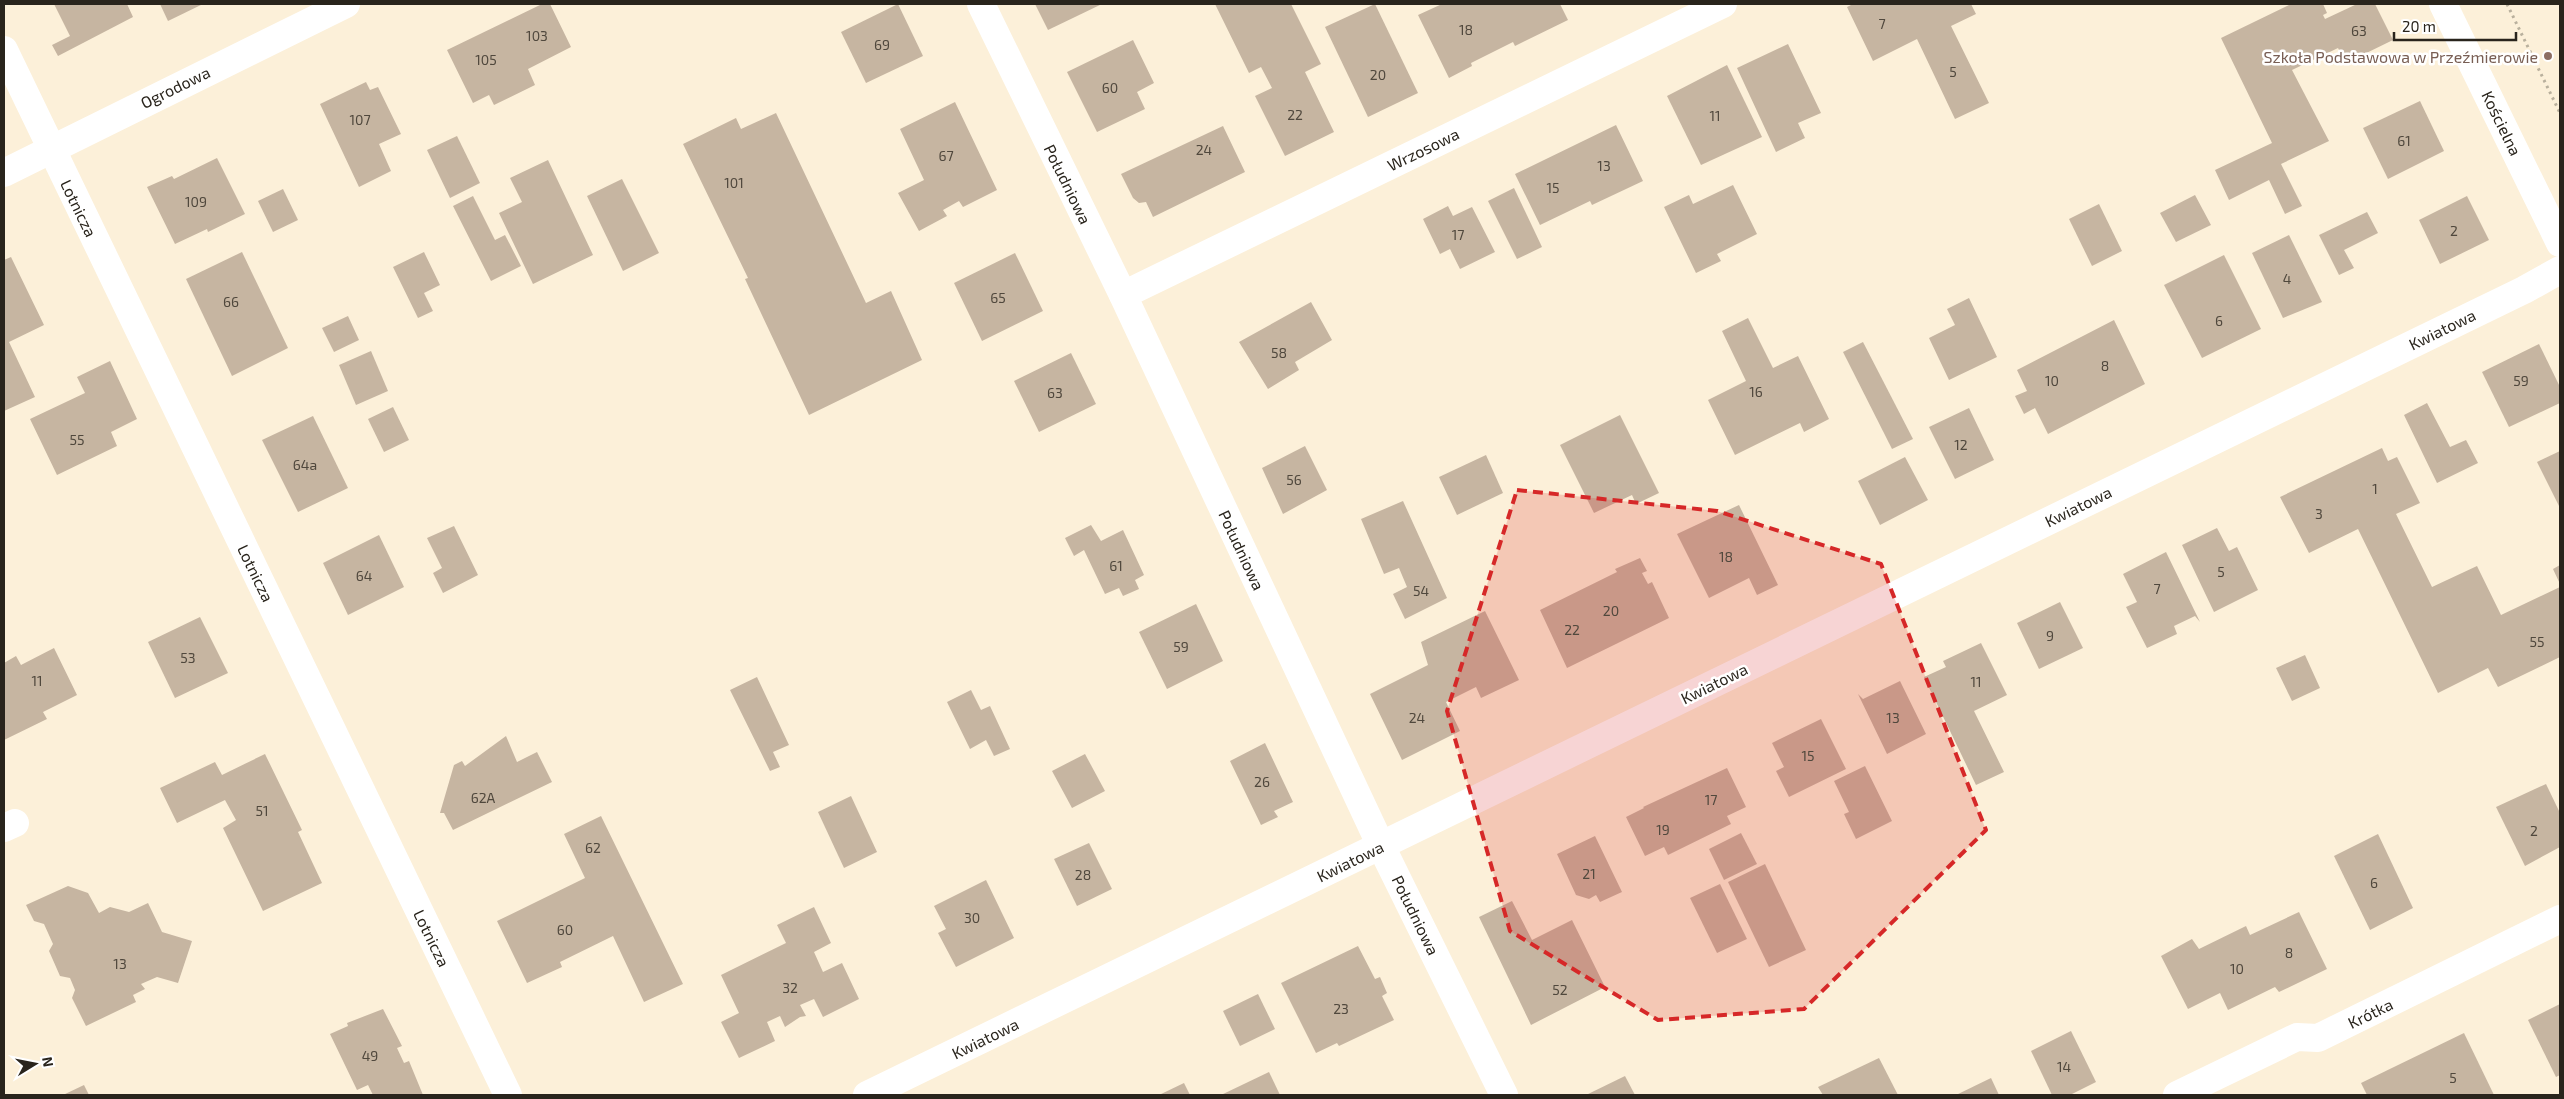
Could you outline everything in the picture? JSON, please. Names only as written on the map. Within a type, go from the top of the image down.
[{"type":"street","name":"Ogrodowa","points":[[4,172],[346,4]]},
{"type":"street","name":"Południowa","points":[[981,4],[1123,295],[1381,846],[1504,1095]]},
{"type":"street","name":"Wrzosowa","points":[[1123,295],[1723,4]]},
{"type":"street","name":"Kościelna","points":[[2443,4],[2560,243]]},
{"type":"street","name":"Lotnicza","points":[[4,50],[50,149],[508,1095]]},
{"type":"street","name":"Kwiatowa","points":[[867,1095],[2524,290],[2560,270]]},
{"type":"street","name":"Krótka","points":[[2177,1095],[2297,1037],[2318,1038],[2560,919]]},
{"type":"path","points":[[2507,4],[2560,113]]},
{"type":"highlighted area","points":[[1517,490],[1717,511],[1881,564],[1986,830],[1804,1009],[1658,1020],[1510,931],[1447,711]]},
{"type":"building","points":[[54,4],[127,4],[133,17],[58,56],[52,45],[70,36]]},
{"type":"building","points":[[160,4],[203,4],[168,21]]},
{"type":"building","points":[[542,4],[550,4],[571,47],[528,69],[535,85],[494,105],[489,95],[473,103],[447,50]]},
{"type":"building","points":[[898,4],[923,56],[866,83],[841,32]]},
{"type":"building","points":[[1035,4],[1102,4],[1048,30]]},
{"type":"building","points":[[1215,4],[1291,4],[1321,64],[1305,72],[1334,132],[1285,156],[1255,96],[1272,88],[1261,67],[1249,73]]},
{"type":"building","points":[[1375,4],[1418,93],[1368,117],[1325,27]]},
{"type":"building","points":[[1442,4],[1560,4],[1568,20],[1515,46],[1513,42],[1471,63],[1472,66],[1449,78],[1418,15]]},
{"type":"building","points":[[1853,4],[1971,4],[1976,14],[1951,26],[1989,103],[1955,119],[1917,39],[1873,61],[1847,7]]},
{"type":"building","points":[[2291,4],[2323,4],[2327,13],[2323,15],[2325,19],[2357,4],[2375,4],[2393,40],[2346,63],[2338,48],[2292,70],[2329,141],[2281,164],[2302,206],[2285,214],[2269,180],[2229,200],[2215,170],[2272,143],[2221,38]]},
{"type":"building","points":[[1133,40],[1154,83],[1137,92],[1145,109],[1097,132],[1067,72]]},
{"type":"building","points":[[1788,44],[1821,113],[1798,123],[1805,138],[1776,152],[1737,68]]},
{"type":"building","points":[[1727,65],[1762,137],[1701,165],[1667,96]]},
{"type":"building","points":[[366,82],[370,90],[378,87],[401,134],[379,144],[391,171],[359,187],[320,104]]},
{"type":"building","points":[[2420,101],[2444,151],[2388,179],[2363,128]]},
{"type":"building","points":[[955,102],[997,190],[963,207],[959,201],[943,210],[947,216],[919,231],[898,193],[924,180],[900,129]]},
{"type":"building","points":[[776,113],[866,303],[891,291],[922,360],[809,415],[745,279],[748,278],[683,144],[736,118],[741,129]]},
{"type":"building","points":[[1616,125],[1643,181],[1592,205],[1590,201],[1540,225],[1515,174]]},
{"type":"building","points":[[1223,126],[1245,172],[1153,217],[1146,202],[1139,203],[1133,198],[1121,174]]},
{"type":"building","points":[[457,136],[480,183],[450,198],[427,150]]},
{"type":"building","points":[[217,158],[245,214],[208,232],[207,229],[175,244],[147,187],[172,176],[174,179]]},
{"type":"building","points":[[548,160],[593,255],[533,284],[499,213],[522,202],[510,178]]},
{"type":"building","points":[[622,179],[659,253],[623,271],[587,196]]},
{"type":"building","points":[[1733,185],[1757,234],[1717,254],[1721,261],[1696,273],[1664,207],[1689,195],[1693,204]]},
{"type":"building","points":[[1514,188],[1542,247],[1517,259],[1488,201]]},
{"type":"building","points":[[283,189],[298,220],[273,232],[258,201]]},
{"type":"building","points":[[2195,195],[2211,225],[2176,242],[2160,213]]},
{"type":"building","points":[[473,196],[495,240],[505,235],[521,266],[491,281],[453,206]]},
{"type":"building","points":[[2467,196],[2489,240],[2440,264],[2419,220]]},
{"type":"building","points":[[2099,204],[2122,251],[2092,266],[2069,219]]},
{"type":"building","points":[[1448,206],[1453,216],[1472,207],[1495,252],[1460,269],[1450,249],[1440,254],[1423,219]]},
{"type":"building","points":[[2367,212],[2378,233],[2344,250],[2354,268],[2339,275],[2319,235]]},
{"type":"building","points":[[2289,235],[2322,302],[2283,318],[2252,253]]},
{"type":"building","points":[[242,252],[288,348],[232,376],[186,279]]},
{"type":"building","points":[[424,252],[440,285],[424,293],[433,311],[418,318],[393,267]]},
{"type":"building","points":[[1015,253],[1043,311],[982,341],[954,283]]},
{"type":"building","points":[[2224,255],[2261,329],[2202,358],[2164,285]]},
{"type":"building","points":[[11,257],[44,325],[9,342],[35,397],[4,411],[4,260]]},
{"type":"building","points":[[1969,298],[1997,357],[1949,380],[1929,338],[1955,325],[1947,309]]},
{"type":"building","points":[[1311,302],[1332,340],[1295,362],[1299,370],[1268,389],[1239,342]]},
{"type":"building","points":[[348,316],[359,340],[334,352],[322,328]]},
{"type":"building","points":[[1748,318],[1773,368],[1798,356],[1829,419],[1804,432],[1800,423],[1735,455],[1708,400],[1746,381],[1722,331]]},
{"type":"building","points":[[2114,320],[2145,384],[2048,434],[2035,408],[2024,414],[2015,396],[2027,391],[2017,370]]},
{"type":"building","points":[[1863,342],[1913,439],[1892,449],[1843,352]]},
{"type":"building","points":[[2539,344],[2560,387],[2560,403],[2509,427],[2482,372]]},
{"type":"building","points":[[371,351],[388,391],[356,405],[339,365]]},
{"type":"building","points":[[1071,353],[1096,404],[1039,432],[1014,381]]},
{"type":"building","points":[[110,361],[137,419],[111,432],[117,446],[57,475],[30,419],[85,393],[77,377]]},
{"type":"building","points":[[2427,403],[2450,447],[2466,440],[2478,463],[2437,483],[2404,415]]},
{"type":"building","points":[[393,407],[409,440],[384,452],[368,419]]},
{"type":"building","points":[[1969,408],[1994,460],[1955,479],[1929,427]]},
{"type":"building","points":[[1620,415],[1659,493],[1636,504],[1632,495],[1594,513],[1560,445]]},
{"type":"building","points":[[313,416],[348,488],[298,512],[262,440]]},
{"type":"building","points":[[1305,446],[1327,490],[1283,514],[1262,468]]},
{"type":"building","points":[[2382,448],[2388,461],[2397,457],[2420,503],[2396,514],[2432,587],[2477,566],[2501,615],[2560,587],[2560,657],[2498,687],[2488,668],[2438,693],[2358,529],[2309,553],[2280,497]]},
{"type":"building","points":[[2560,451],[2560,508],[2537,462]]},
{"type":"building","points":[[1486,455],[1503,493],[1457,515],[1439,477]]},
{"type":"building","points":[[1905,457],[1928,500],[1880,525],[1858,481]]},
{"type":"building","points":[[1403,501],[1447,598],[1405,619],[1393,594],[1407,587],[1399,568],[1384,574],[1361,519]]},
{"type":"building","points":[[1739,505],[1778,585],[1757,595],[1749,578],[1709,598],[1677,534]]},
{"type":"building","points":[[1091,525],[1101,541],[1123,530],[1144,575],[1135,580],[1139,589],[1123,596],[1119,588],[1105,594],[1084,550],[1074,556],[1065,538]]},
{"type":"building","points":[[454,526],[478,575],[443,593],[433,573],[442,568],[427,538]]},
{"type":"building","points":[[2217,528],[2229,551],[2237,547],[2258,590],[2214,612],[2182,545]]},
{"type":"building","points":[[379,535],[404,587],[348,615],[323,563]]},
{"type":"building","points":[[2166,552],[2200,622],[2195,616],[2174,626],[2177,634],[2147,648],[2126,607],[2137,602],[2123,574]]},
{"type":"building","points":[[1640,558],[1647,571],[1642,573],[1648,584],[1652,582],[1669,618],[1567,668],[1540,610],[1617,572],[1615,569]]},
{"type":"building","points":[[2560,565],[2560,584],[2553,569]]},
{"type":"building","points":[[2060,602],[2083,648],[2039,669],[2017,623]]},
{"type":"building","points":[[1196,604],[1223,661],[1167,689],[1139,632]]},
{"type":"building","points":[[1485,611],[1519,680],[1481,698],[1476,687],[1446,702],[1460,731],[1402,760],[1370,694],[1428,665],[1421,642]]},
{"type":"building","points":[[200,617],[228,673],[175,698],[148,642]]},
{"type":"building","points":[[1981,643],[2007,695],[1974,711],[2004,772],[1976,785],[1924,677],[1946,667],[1943,661]]},
{"type":"building","points":[[54,648],[77,695],[43,712],[47,719],[4,740],[4,663],[16,656],[21,665]]},
{"type":"building","points":[[2305,655],[2320,688],[2292,701],[2276,668]]},
{"type":"building","points":[[757,677],[789,745],[773,752],[780,767],[770,771],[730,690]]},
{"type":"building","points":[[1900,681],[1926,734],[1887,754],[1858,694],[1863,699]]},
{"type":"building","points":[[971,690],[981,710],[990,706],[1010,749],[994,756],[986,740],[970,749],[947,702]]},
{"type":"building","points":[[1821,719],[1846,769],[1789,797],[1776,771],[1784,767],[1772,743]]},
{"type":"building","points":[[506,736],[517,762],[537,752],[552,782],[453,830],[444,813],[440,813],[454,765],[462,761],[465,766]]},
{"type":"building","points":[[1265,743],[1293,802],[1274,811],[1278,817],[1261,825],[1230,761]]},
{"type":"building","points":[[265,754],[302,830],[298,832],[322,883],[263,911],[223,828],[236,820],[225,800],[177,823],[160,788],[215,762],[222,775]]},
{"type":"building","points":[[1085,754],[1105,791],[1072,808],[1052,771]]},
{"type":"building","points":[[1865,766],[1892,821],[1856,839],[1844,814],[1849,812],[1834,781]]},
{"type":"building","points":[[1727,768],[1746,807],[1727,816],[1731,824],[1668,855],[1664,847],[1645,856],[1626,817],[1643,807]]},
{"type":"building","points":[[2546,784],[2560,813],[2560,847],[2525,866],[2496,807]]},
{"type":"building","points":[[851,796],[877,852],[844,868],[818,812]]},
{"type":"building","points":[[601,816],[683,984],[644,1002],[613,936],[560,962],[562,967],[527,983],[497,921],[585,878],[564,834]]},
{"type":"building","points":[[1741,833],[1757,864],[1724,880],[1709,849]]},
{"type":"building","points":[[2378,834],[2413,908],[2370,930],[2334,856]]},
{"type":"building","points":[[1595,836],[1622,892],[1600,902],[1596,895],[1589,899],[1576,895],[1557,854]]},
{"type":"building","points":[[1089,843],[1112,889],[1077,906],[1054,859]]},
{"type":"building","points":[[1765,864],[1806,950],[1769,967],[1728,882]]},
{"type":"building","points":[[986,880],[1014,938],[956,967],[938,933],[946,929],[934,906]]},
{"type":"building","points":[[1720,884],[1747,939],[1717,953],[1690,898]]},
{"type":"building","points":[[68,886],[88,893],[99,913],[110,907],[129,912],[148,903],[162,932],[192,941],[178,983],[157,977],[141,984],[145,989],[133,995],[136,1002],[86,1026],[72,998],[75,990],[70,978],[60,976],[49,951],[53,944],[44,924],[34,921],[26,905]]},
{"type":"building","points":[[1512,901],[1532,940],[1572,920],[1605,987],[1531,1025],[1479,917]]},
{"type":"building","points":[[814,907],[831,943],[814,952],[823,972],[842,963],[859,999],[823,1017],[814,999],[800,1005],[806,1016],[800,1017],[785,1027],[780,1016],[767,1022],[775,1041],[739,1058],[721,1022],[739,1013],[721,975],[786,943],[777,925]]},
{"type":"building","points":[[2299,912],[2327,969],[2279,992],[2275,987],[2228,1010],[2220,993],[2188,1009],[2161,956],[2192,939],[2199,949],[2246,926],[2250,935]]},
{"type":"building","points":[[1358,946],[1375,979],[1380,977],[1387,993],[1382,996],[1394,1020],[1339,1046],[1337,1043],[1316,1053],[1281,983]]},
{"type":"building","points":[[1258,994],[1275,1029],[1240,1046],[1223,1011]]},
{"type":"building","points":[[2560,1004],[2560,1075],[2556,1077],[2528,1020]]},
{"type":"building","points":[[383,1009],[402,1046],[397,1048],[404,1063],[409,1061],[423,1095],[373,1095],[368,1085],[357,1090],[330,1034],[348,1026],[347,1023]]},
{"type":"building","points":[[2071,1031],[2096,1082],[2070,1095],[2052,1095],[2031,1051]]},
{"type":"building","points":[[2464,1033],[2494,1095],[2367,1095],[2361,1083]]},
{"type":"building","points":[[1879,1058],[1898,1095],[1823,1095],[1818,1087]]},
{"type":"building","points":[[1269,1072],[1280,1095],[1221,1095]]},
{"type":"building","points":[[1625,1076],[1635,1095],[1586,1095]]},
{"type":"building","points":[[1991,1078],[1999,1095],[1956,1095]]},
{"type":"building","points":[[1184,1083],[1190,1095],[1159,1095]]},
{"type":"building","points":[[84,1085],[89,1095],[63,1095]]},
{"type":"place","name":"Szkoła Podstawowa w Przeźmierowie","points":[[2548,56]]}]
